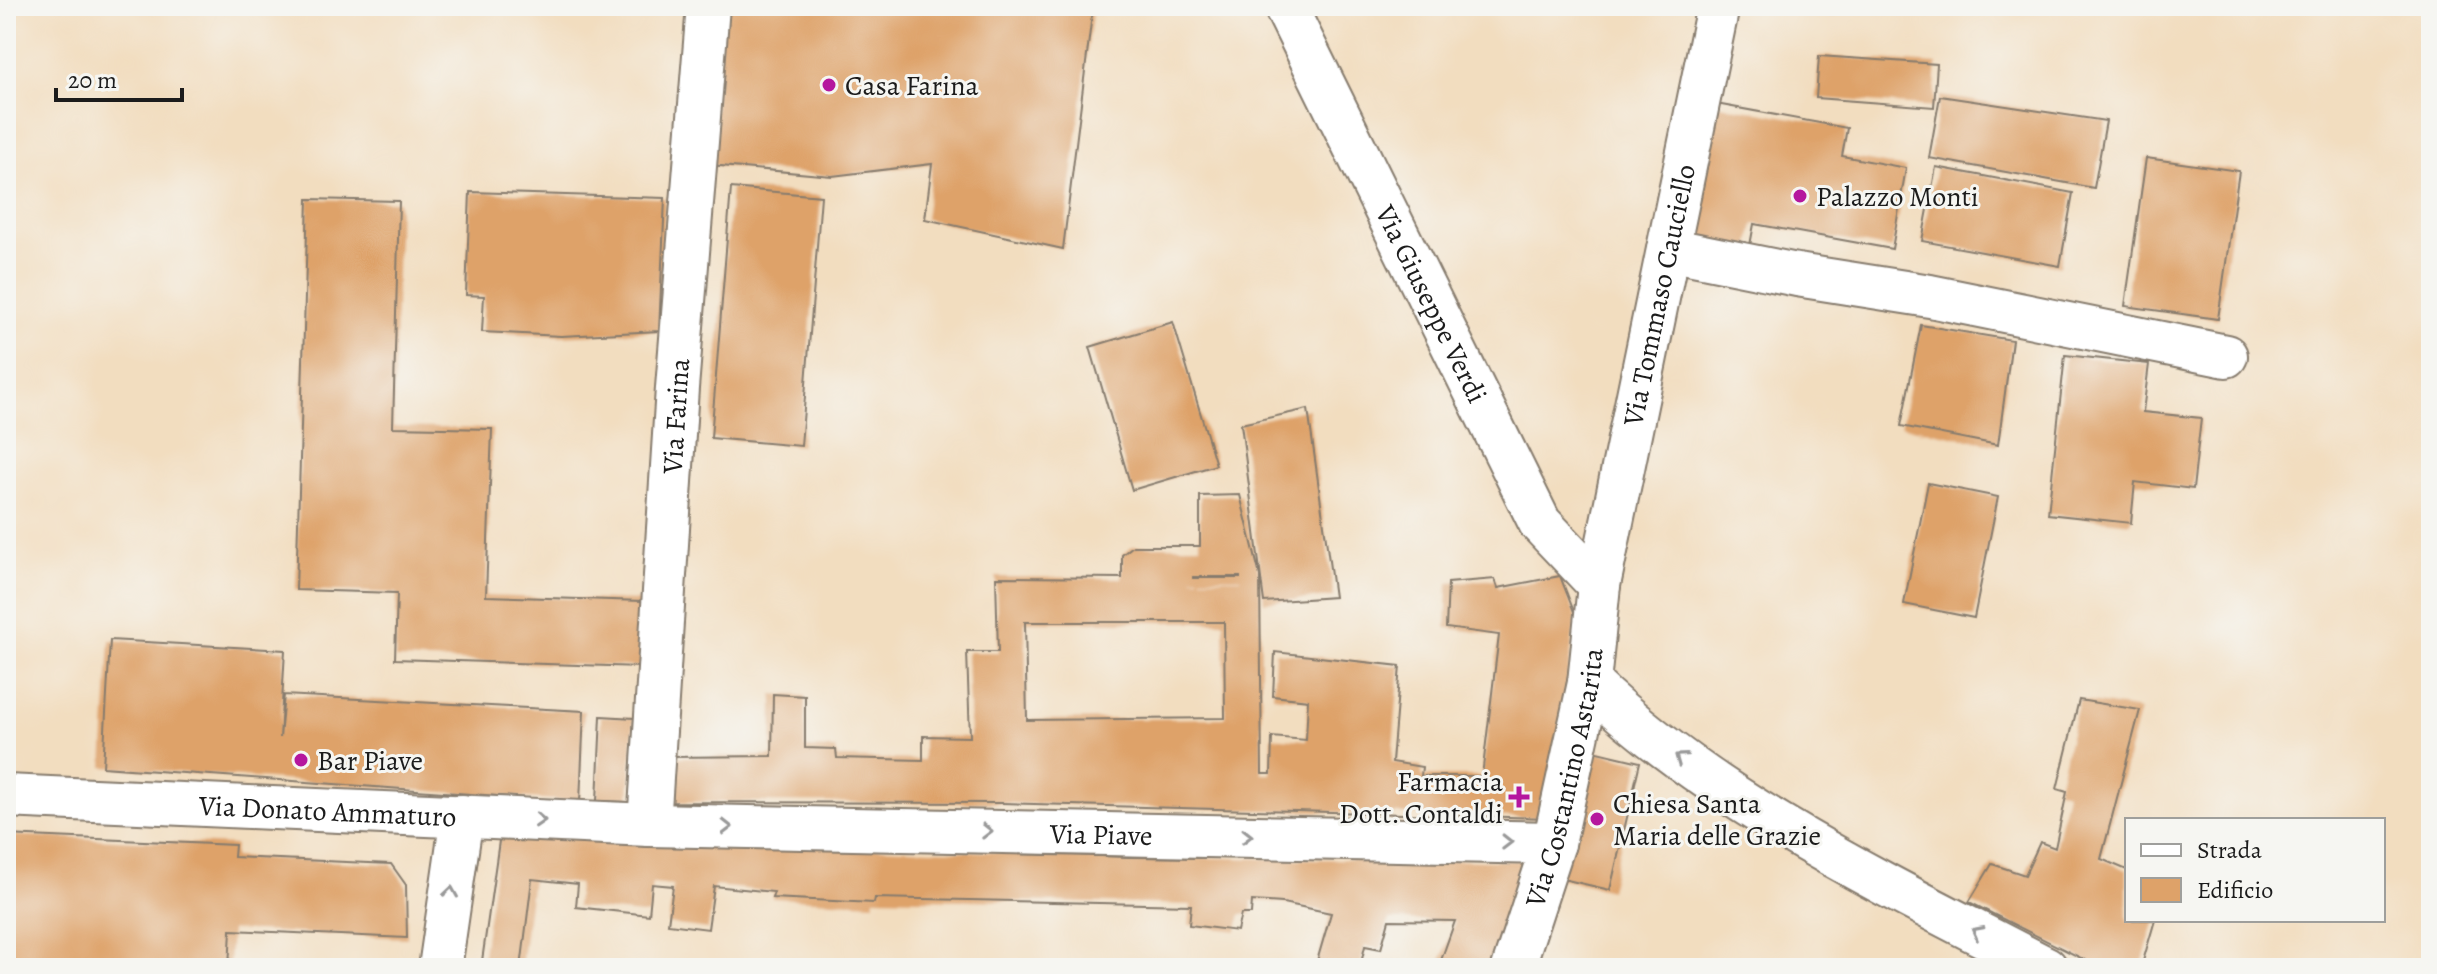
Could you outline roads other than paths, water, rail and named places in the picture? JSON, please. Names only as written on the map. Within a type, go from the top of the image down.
[{"type":"street","name":"Via Farina","points":[[649,825],[677,388],[708,6]]},
{"type":"street","name":"Via Giuseppe Verdi","points":[[1285,6],[1540,523],[1599,585]]},
{"type":"street","name":"Via Tommaso Cauciello","points":[[1599,585],[1718,6]]},
{"type":"street","points":[[1668,249],[1944,298],[2226,356]]},
{"type":"street","name":"Via Costantino Astarita","points":[[1513,968],[1554,843],[1589,683],[1599,585]]},
{"type":"street","points":[[1589,683],[1675,756],[1741,800],[1921,903],[2046,968]]},
{"type":"street","name":"Via Donato Ammaturo","points":[[6,796],[649,825]]},
{"type":"street","points":[[440,968],[462,816]]},
{"type":"street","name":"Via Piave","points":[[649,825],[1554,843]]},
{"type":"place","name":"Casa Farina","points":[[829,85]]},
{"type":"place","name":"Palazzo Monti","points":[[1800,196]]},
{"type":"place","name":"Bar Piave","points":[[301,760]]},
{"type":"place","name":"Farmacia Dott. Contaldi","points":[[1519,797]]},
{"type":"place","name":"Chiesa Santa Maria delle Grazie","points":[[1597,819]]}]
